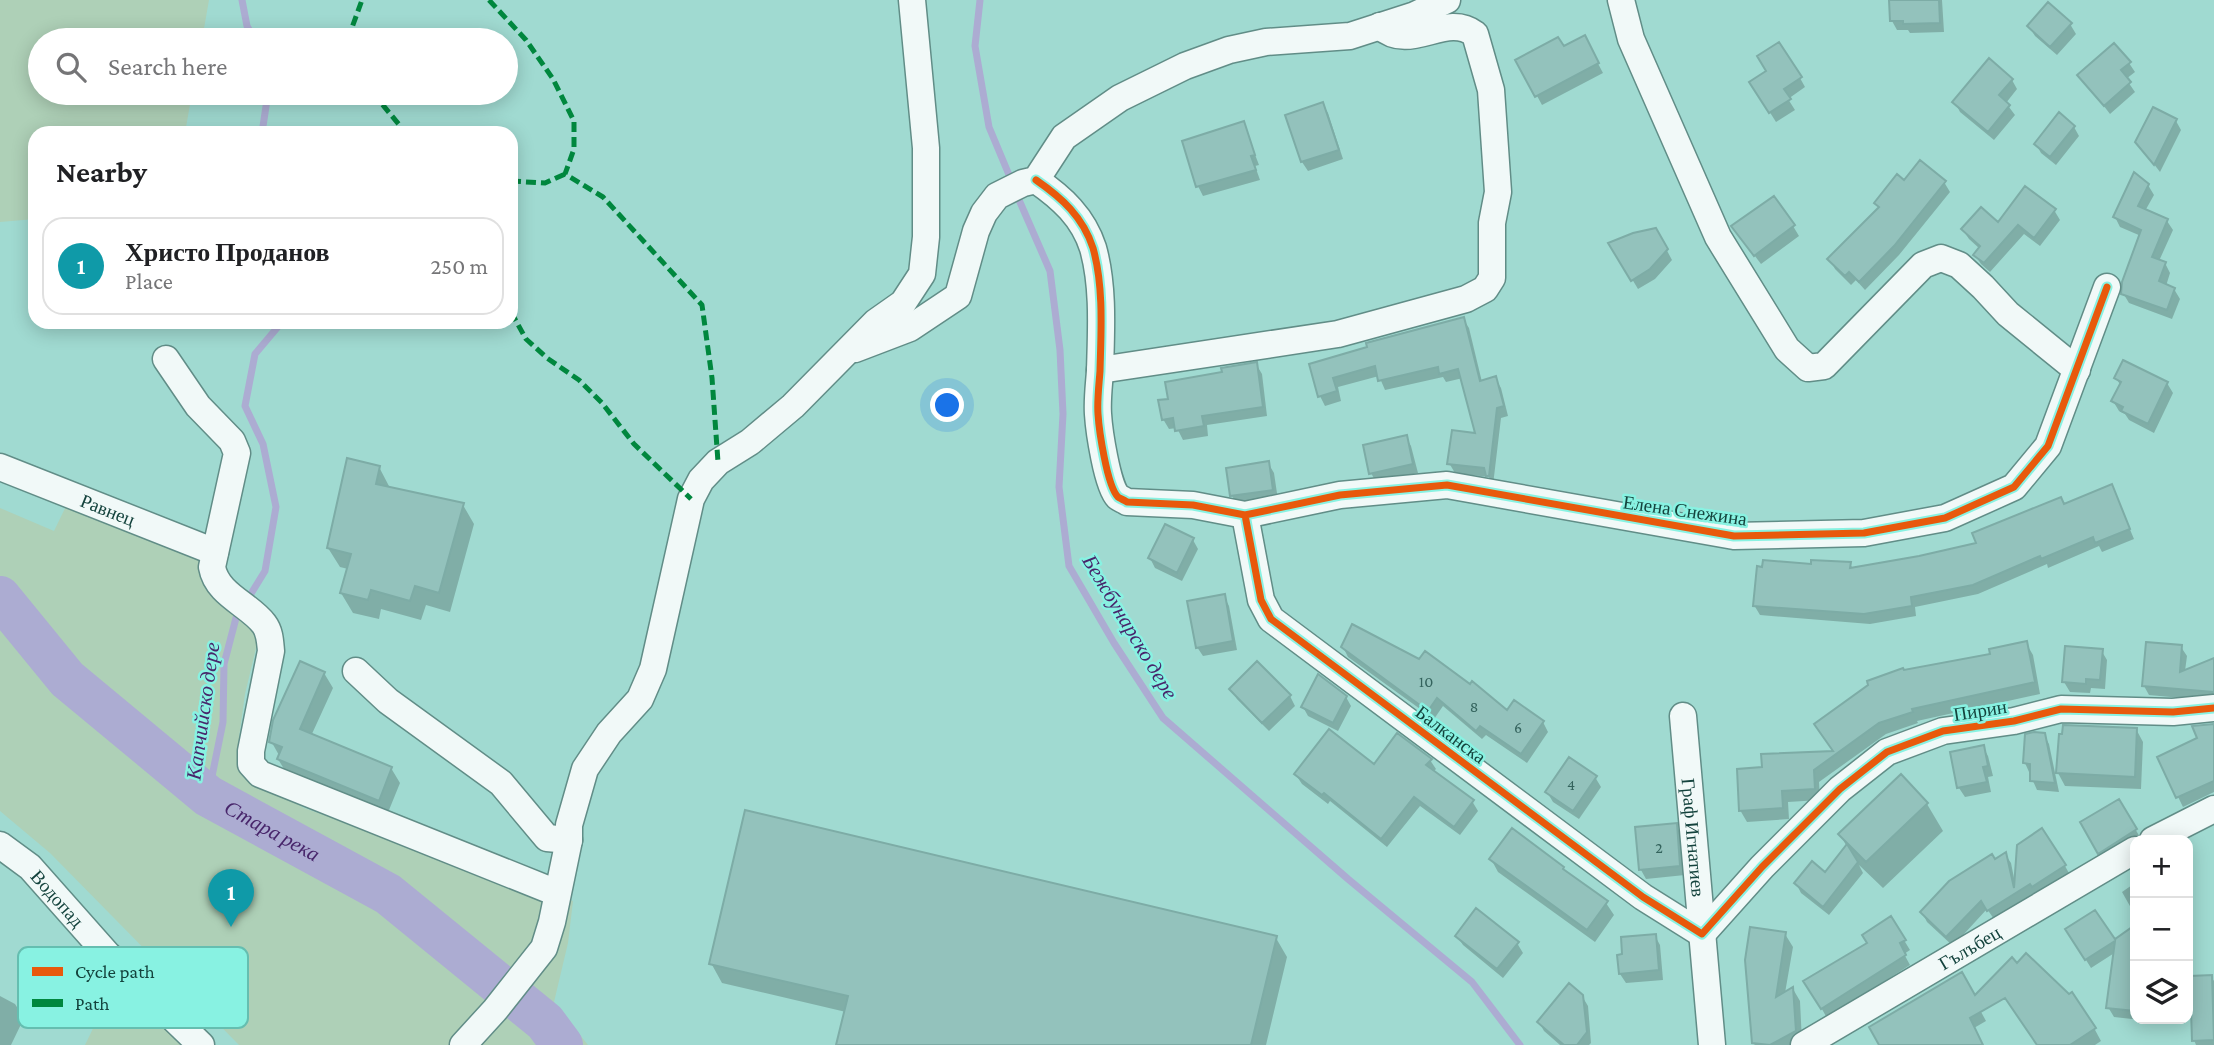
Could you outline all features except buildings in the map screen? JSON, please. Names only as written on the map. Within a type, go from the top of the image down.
[{"type":"street","points":[[463,1045],[495,1010],[544,948],[569,840],[569,825],[585,769],[609,733],[640,699],[653,669],[691,499],[701,480],[718,462],[750,442],[784,413],[823,373],[850,351],[876,322],[903,303],[922,274],[926,237],[926,148],[912,0]]},
{"type":"street","points":[[850,351],[911,328],[958,296],[976,232],[984,213],[997,196],[1030,181],[1064,137],[1120,98],[1185,66],[1229,50],[1266,42],[1350,36],[1415,15],[1447,0]]},
{"type":"street","points":[[1621,0],[1631,39],[1717,237],[1787,349],[1800,363],[1808,368],[1824,366],[1923,265],[1941,258],[1958,265],[2008,314],[2077,370]]},
{"type":"street","points":[[1030,181],[1069,205],[1083,226],[1093,249],[1098,281],[1100,370],[1338,334],[1466,299],[1485,289],[1492,278],[1492,223],[1498,192],[1491,90],[1475,34],[1469,29],[1450,27],[1406,37],[1388,34],[1380,26]]},
{"type":"street","name":"Елена Снежина","points":[[1100,370],[1098,413],[1104,454],[1113,488],[1118,497],[1127,502],[1194,505],[1245,515],[1340,495],[1447,485],[1734,536],[1864,533],[1945,518],[2014,487],[2048,446],[2106,287]]},
{"type":"street","points":[[166,359],[198,406],[232,441],[237,453],[212,567],[213,576],[220,585],[264,622],[270,634],[271,651],[251,751],[251,764],[260,774],[556,893]]},
{"type":"street","name":"Равнец","points":[[0,467],[215,552]]},
{"type":"street","name":"Балканска","points":[[1245,515],[1261,600],[1271,619],[1643,897],[1702,934]]},
{"type":"street","points":[[356,671],[388,701],[501,783],[547,838],[569,840]]},
{"type":"street","name":"Пирин","points":[[1702,934],[1762,867],[1840,789],[1887,752],[1943,731],[2014,721],[2061,709],[2173,712],[2214,708]]},
{"type":"street","name":"Граф Игнатиев","points":[[1683,716],[1713,1045]]},
{"type":"street","points":[[2163,835],[2214,809]]},
{"type":"street","name":"Водопад","points":[[0,845],[30,867],[101,947]]},
{"type":"street","name":"Гълъбец","points":[[1804,1045],[2130,853]]},
{"type":"street","name":"Водопад","points":[[183,1028],[201,1045]]},
{"type":"green space","points":[[0,0],[209,0],[204,28],[28,28],[28,105],[190,105],[186,126],[28,126],[28,220],[0,222]]},
{"type":"green space","points":[[69,500],[187,539],[206,571],[246,602],[258,640],[245,694],[237,752],[250,776],[304,808],[573,901],[568,943],[554,1002],[588,1045],[239,1045],[222,1028],[248,1028],[248,947],[143,947],[50,853],[0,811],[0,508],[54,531]]},
{"type":"green space","points":[[93,1028],[164,1028],[183,1045],[85,1045]]},
{"type":"waterway","name":"Капчийско дере","points":[[242,0],[248,28]]},
{"type":"waterway","name":"Бежбунарско дере","points":[[980,0],[975,46],[989,127],[1012,182]]},
{"type":"waterway","name":"Капчийско дере","points":[[263,126],[266,105]]},
{"type":"waterway","name":"Бежбунарско дере","points":[[1016,193],[1050,271],[1060,350],[1063,414],[1059,487],[1069,566],[1114,643],[1163,718],[1348,879],[1472,982],[1520,1045]]},
{"type":"waterway","name":"Капчийско дере","points":[[208,796],[223,722],[224,664],[236,618],[265,571],[276,507],[263,444],[245,406],[255,354],[276,329]]},
{"type":"waterway","name":"Стара река","points":[[0,597],[67,679],[208,796],[388,894],[545,1022],[562,1045]]},
{"type":"marked path","points":[[352,28],[362,0]]},
{"type":"marked path","points":[[489,0],[515,28]]},
{"type":"marked path","points":[[518,31],[553,79],[574,121],[574,149],[565,174],[603,197],[702,305],[712,378],[718,462]]},
{"type":"marked path","points":[[383,105],[400,126]]},
{"type":"marked path","points":[[518,181],[545,183],[565,174]]},
{"type":"marked path","points":[[518,325],[526,339],[547,358],[579,380],[602,403],[634,444],[691,499]]},
{"type":"cycle path","points":[[1036,180],[1070,209],[1084,227],[1093,248],[1099,278],[1101,310],[1098,414],[1104,457],[1114,491],[1127,502],[1193,505],[1245,515],[1340,495],[1447,485],[1734,536],[1864,533],[1945,518],[2014,487],[2048,446],[2107,287]]},
{"type":"cycle path","points":[[1245,515],[1261,600],[1271,619],[1643,897],[1702,934],[1762,867],[1840,789],[1887,752],[1943,731],[2014,721],[2061,709],[2173,712],[2214,708]]},
{"type":"place","name":"Христо Проданов","points":[[231,927]]}]
